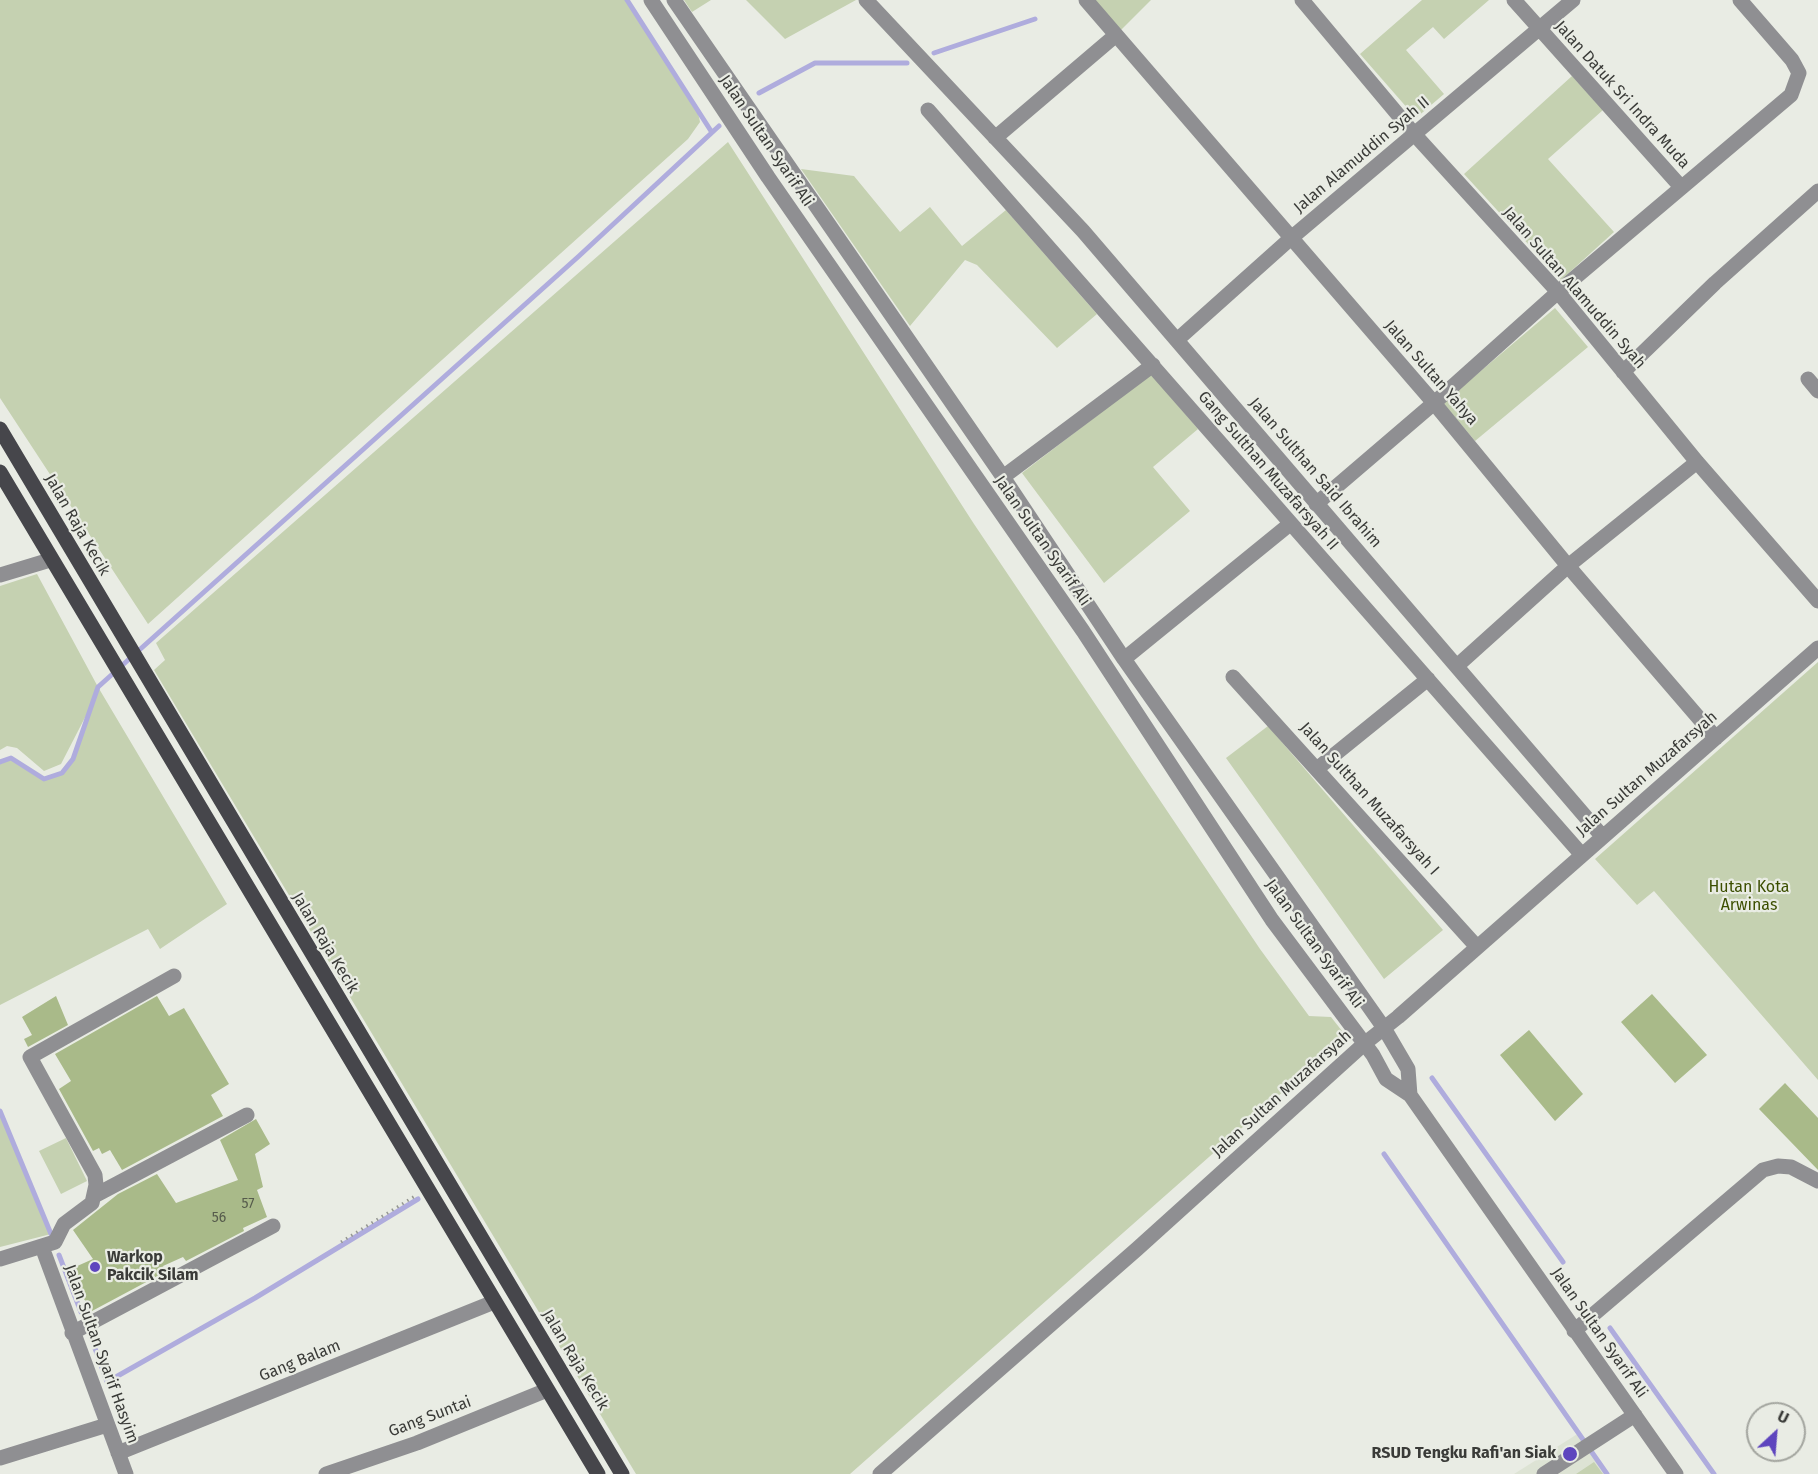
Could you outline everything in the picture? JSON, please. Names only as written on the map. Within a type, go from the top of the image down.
[{"type":"main road","name":"Jalan Raja Kecik","points":[[0,429],[622,1474]]},
{"type":"main road","points":[[0,472],[598,1474]]},
{"type":"main road","points":[[257,906],[275,894]]},
{"type":"main road","points":[[586,1455],[604,1444]]},
{"type":"street","name":"Jalan Sultan Syarif Ali","points":[[651,0],[757,161],[1083,631],[1272,920],[1364,1044],[1386,1079],[1410,1095],[1676,1474]]},
{"type":"street","name":"Jalan Sultan Syarif Ali","points":[[674,0],[1003,477],[1124,658],[1384,1028],[1408,1069],[1410,1095]]},
{"type":"street","name":"Jalan Sulthan Said Ibrahim","points":[[866,0],[1083,231],[1316,504],[1458,665],[1602,836]]},
{"type":"street","name":"Jalan Sultan Yahya","points":[[1086,0],[1290,239],[1434,403],[1568,566],[1716,738]]},
{"type":"street","name":"Jalan Sultan Alamuddin Syah","points":[[1302,0],[1415,135],[1558,292],[1697,462],[1818,602]]},
{"type":"street","name":"Jalan Datuk Sri Indra Muda","points":[[1514,0],[1681,187]]},
{"type":"street","name":"Jalan Alamuddin Syah II","points":[[1177,340],[1290,239],[1415,135],[1537,28],[1573,0]]},
{"type":"street","points":[[1316,504],[1558,292],[1791,95],[1799,73],[1792,60],[1740,0]]},
{"type":"street","points":[[995,138],[1116,35]]},
{"type":"street","name":"Gang Sulthan Muzafarsyah II","points":[[928,110],[1582,855]]},
{"type":"street","points":[[757,161],[777,148]]},
{"type":"street","points":[[1623,372],[1715,283],[1818,191]]},
{"type":"street","points":[[1003,477],[1153,364]]},
{"type":"street","points":[[1808,379],[1818,391]]},
{"type":"street","points":[[1458,665],[1568,566],[1697,462]]},
{"type":"street","points":[[1124,658],[1290,524]]},
{"type":"street","points":[[0,576],[51,560]]},
{"type":"street","name":"Jalan Sultan Muzafarsyah","points":[[880,1474],[1137,1249],[1364,1044],[1818,648]]},
{"type":"street","name":"Jalan Sulthan Muzafarsyah I","points":[[1233,677],[1318,768],[1477,947]]},
{"type":"street","points":[[1318,768],[1428,679]]},
{"type":"street","points":[[0,1259],[55,1242],[64,1224],[92,1203],[94,1196],[95,1175],[30,1057],[174,976]]},
{"type":"street","points":[[94,1196],[248,1115]]},
{"type":"street","points":[[1574,1331],[1763,1170],[1778,1166],[1791,1167],[1818,1181]]},
{"type":"street","points":[[72,1334],[273,1226]]},
{"type":"street","name":"Jalan Sultan Syarif Hasyim","points":[[42,1247],[72,1334],[126,1474]]},
{"type":"street","name":"Gang Balam","points":[[118,1453],[494,1302]]},
{"type":"street","name":"Gang Suntai","points":[[326,1474],[417,1443],[547,1390]]},
{"type":"street","points":[[1544,1474],[1635,1415]]},
{"type":"street","points":[[0,1458],[108,1425]]},
{"type":"path","points":[[341,1242],[426,1188]]},
{"type":"shaded area","name":"RSUD Tengku Rafi'an Siak","points":[[1579,1433],[1607,1474],[1514,1474]]},
{"type":"green space","points":[[0,0],[628,0],[697,107],[700,122],[688,139],[148,624],[0,398]]},
{"type":"green space","points":[[684,0],[711,0],[692,12]]},
{"type":"green space","points":[[746,0],[856,0],[785,39]]},
{"type":"green space","points":[[1093,0],[1151,0],[1120,31]]},
{"type":"green space","points":[[1422,0],[1489,0],[1444,39],[1433,27],[1406,50],[1444,94],[1416,118],[1360,54]]},
{"type":"green space","points":[[1572,76],[1603,110],[1548,159],[1614,232],[1561,280],[1464,174]]},
{"type":"green space","points":[[728,142],[974,524],[1260,949],[1309,1016],[1331,1017],[1346,1036],[850,1474],[636,1474],[154,670],[165,660],[156,643]]},
{"type":"green space","points":[[801,169],[854,176],[900,232],[930,207],[962,246],[1006,210],[1097,314],[1057,348],[977,265],[965,260],[910,326]]},
{"type":"green space","points":[[1555,308],[1588,347],[1475,441],[1443,403]]},
{"type":"green space","points":[[1151,374],[1198,429],[1153,467],[1190,511],[1104,583],[1022,473]]},
{"type":"green space","points":[[37,574],[98,687],[227,904],[160,949],[148,929],[0,1005],[0,762],[11,758],[44,779],[62,773],[73,759],[94,700],[61,764],[44,771],[17,748],[7,746],[0,750],[0,586]]},
{"type":"green space","name":"Hutan Kota Arwinas","points":[[1818,662],[1818,1080],[1654,891],[1637,905],[1595,859]]},
{"type":"green space","points":[[1268,726],[1443,930],[1384,979],[1226,758]]},
{"type":"green space","points":[[0,1111],[51,1234],[0,1247]]},
{"type":"green space","points":[[66,1138],[87,1181],[61,1194],[39,1151]]},
{"type":"green space","points":[[1594,1462],[1603,1474],[1576,1474]]},
{"type":"building","points":[[1652,994],[1707,1055],[1675,1083],[1621,1022]]},
{"type":"building","points":[[56,996],[68,1025],[28,1047],[24,1039],[32,1035],[22,1017]]},
{"type":"building","points":[[157,996],[169,1016],[184,1008],[229,1084],[211,1095],[223,1116],[122,1170],[110,1150],[102,1154],[99,1148],[93,1151],[59,1089],[71,1081],[55,1054]]},
{"type":"building","points":[[1529,1030],[1583,1094],[1555,1121],[1500,1055]]},
{"type":"building","points":[[1785,1083],[1818,1118],[1818,1170],[1759,1109]]},
{"type":"building","points":[[256,1119],[270,1144],[255,1154],[263,1187],[257,1190],[267,1217],[186,1261],[183,1257],[163,1266],[165,1272],[92,1311],[74,1284],[71,1285],[66,1271],[93,1259],[73,1230],[118,1194],[157,1174],[176,1203],[238,1180],[220,1140]]},
{"type":"waterway","points":[[627,0],[711,131]]},
{"type":"waterway","points":[[934,53],[1035,19]]},
{"type":"waterway","points":[[759,93],[815,63],[907,63]]},
{"type":"waterway","points":[[0,762],[11,758],[44,779],[62,773],[73,759],[98,687],[579,256],[719,126]]},
{"type":"waterway","points":[[1432,1078],[1563,1262]]},
{"type":"waterway","points":[[0,1111],[51,1234]]},
{"type":"waterway","points":[[1384,1154],[1607,1474]]},
{"type":"waterway","points":[[92,1340],[107,1382],[255,1298],[418,1199]]},
{"type":"waterway","points":[[59,1255],[81,1312]]},
{"type":"waterway","points":[[1610,1328],[1714,1474]]},
{"type":"place","name":"Warkop Pakcik Silam","points":[[95,1267]]},
{"type":"place","name":"RSUD Tengku Rafi'an Siak","points":[[1570,1454]]}]
